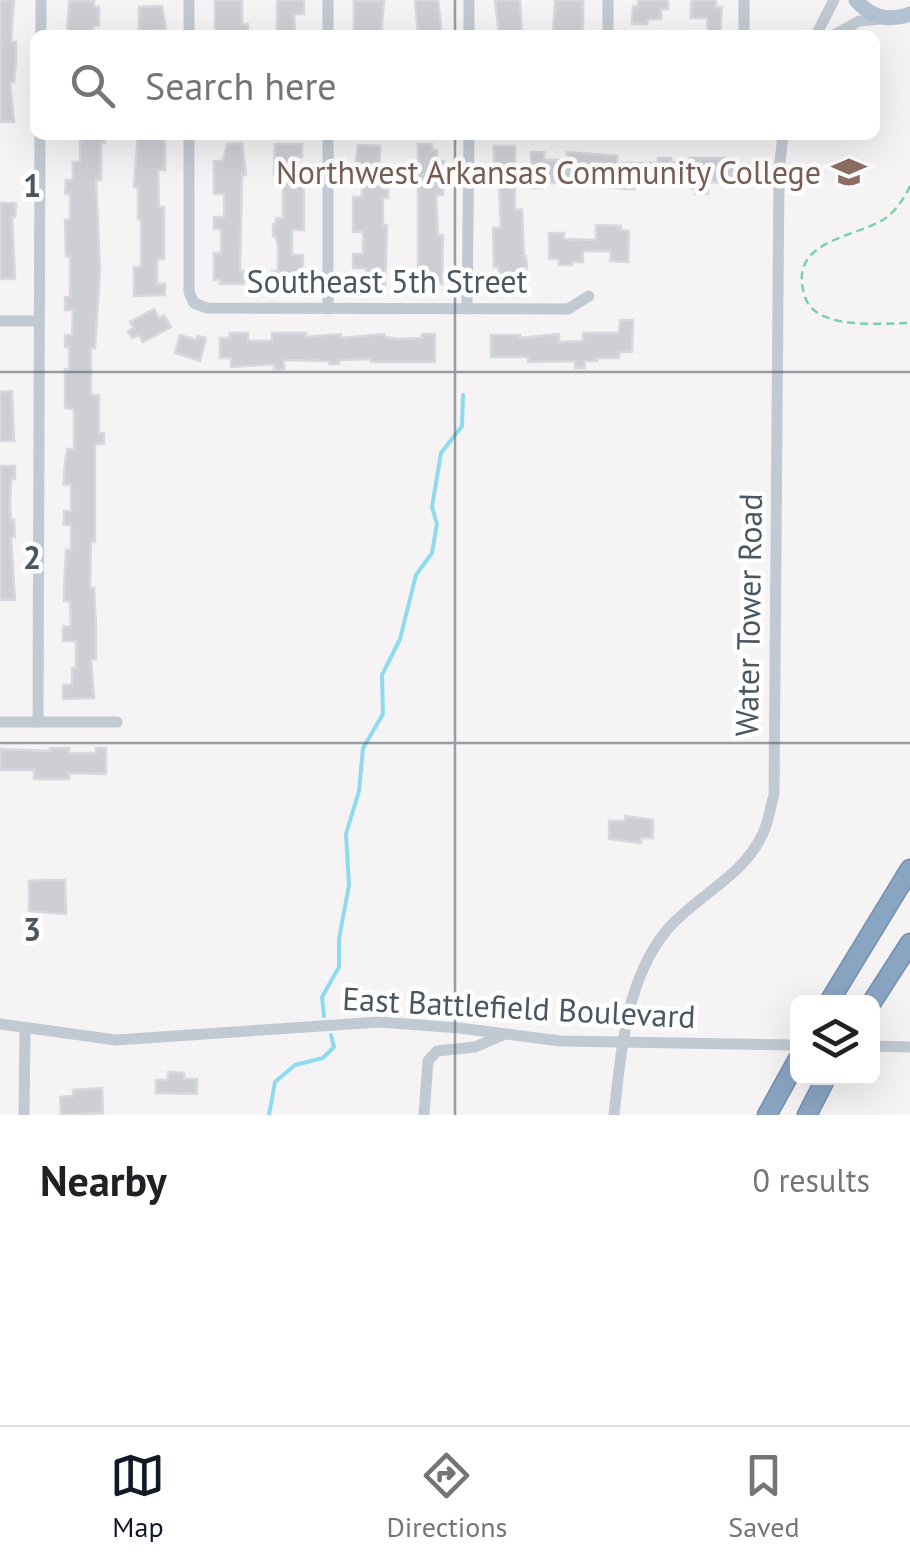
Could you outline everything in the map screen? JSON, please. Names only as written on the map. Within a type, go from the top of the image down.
[{"type":"highway","points":[[833,995],[910,869]]},
{"type":"highway","points":[[877,995],[910,943]]},
{"type":"highway","points":[[767,1115],[790,1073]]},
{"type":"highway","points":[[808,1115],[823,1085]]},
{"type":"main road","points":[[856,0],[868,12],[885,18],[910,14]]},
{"type":"street","points":[[41,0],[41,30]]},
{"type":"street","points":[[189,0],[189,30]]},
{"type":"street","points":[[328,0],[328,30]]},
{"type":"street","points":[[468,0],[469,30]]},
{"type":"street","points":[[608,0],[608,30]]},
{"type":"street","points":[[744,0],[744,30]]},
{"type":"street","points":[[819,30],[834,0]]},
{"type":"street","points":[[843,30],[859,21],[885,18]]},
{"type":"street","points":[[38,722],[40,140]]},
{"type":"street","name":"Southeast 5th Street","points":[[189,140],[189,292],[194,303],[206,308],[568,309],[589,296]]},
{"type":"street","points":[[328,140],[328,309]]},
{"type":"street","points":[[467,309],[469,140]]},
{"type":"street","name":"Water Tower Road","points":[[614,1115],[622,1043],[639,976],[668,929],[736,870],[763,834],[774,795],[779,171],[782,140]]},
{"type":"street","points":[[0,321],[37,321]]},
{"type":"street","points":[[0,722],[118,722]]},
{"type":"street","name":"East Battlefield Boulevard","points":[[0,1024],[116,1040],[380,1022],[561,1042],[790,1044]]},
{"type":"street","points":[[24,1115],[25,1029]]},
{"type":"street","points":[[424,1115],[428,1061],[437,1050],[475,1047],[504,1035]]},
{"type":"street","points":[[880,1046],[910,1047]]},
{"type":"path","points":[[910,186],[896,208],[881,221],[835,238],[811,254],[803,267],[802,283],[806,301],[815,312],[834,321],[910,323]]},
{"type":"building","points":[[0,0],[14,0],[11,42],[16,42],[16,59],[14,82],[10,82],[14,122],[0,122]]},
{"type":"building","points":[[215,0],[242,0],[242,24],[248,24],[248,30],[215,30]]},
{"type":"building","points":[[277,0],[304,0],[304,14],[294,14],[295,30],[277,30]]},
{"type":"building","points":[[384,0],[381,30],[354,30],[354,1]]},
{"type":"building","points":[[415,0],[438,0],[441,30],[418,30]]},
{"type":"building","points":[[495,0],[520,0],[522,30],[498,30]]},
{"type":"building","points":[[555,0],[583,0],[583,30],[553,30]]},
{"type":"building","points":[[638,0],[668,0],[668,9],[661,9],[661,19],[632,24],[633,6],[638,6]]},
{"type":"building","points":[[716,0],[716,7],[722,7],[720,30],[708,30],[707,18],[691,18],[691,2]]},
{"type":"building","points":[[69,1],[94,1],[94,7],[99,7],[99,26],[93,26],[93,30],[67,30]]},
{"type":"building","points":[[162,6],[166,30],[139,30],[139,7]]},
{"type":"building","points":[[80,140],[105,140],[101,143],[101,180],[96,180],[100,271],[95,348],[91,348],[91,395],[99,395],[99,433],[104,433],[104,444],[95,444],[95,542],[91,542],[90,588],[94,588],[96,627],[96,659],[91,659],[94,698],[63,699],[63,685],[72,685],[72,668],[76,668],[76,641],[63,641],[63,626],[71,627],[70,601],[64,601],[64,589],[71,525],[64,525],[64,511],[71,511],[71,484],[64,485],[64,471],[67,449],[74,449],[74,409],[65,408],[69,347],[65,347],[65,335],[72,335],[73,310],[65,310],[65,297],[70,297],[65,220],[70,220],[70,194],[65,194],[66,180],[73,180],[73,162],[80,162]]},
{"type":"building","points":[[138,140],[165,140],[165,170],[158,170],[159,207],[164,207],[164,259],[157,259],[157,284],[165,284],[165,295],[134,296],[134,267],[141,267],[141,219],[138,187],[134,187]]},
{"type":"building","points":[[242,143],[246,175],[242,175],[240,271],[244,271],[244,284],[220,284],[220,279],[214,280],[214,253],[221,253],[221,229],[214,229],[214,217],[224,217],[224,194],[214,194],[214,161],[223,161],[227,144]]},
{"type":"building","points":[[275,144],[302,144],[302,157],[293,157],[293,180],[304,180],[304,230],[292,230],[292,255],[303,255],[303,281],[291,284],[271,284],[271,271],[278,271],[273,224],[276,218],[283,218],[283,174],[274,174]]},
{"type":"building","points":[[418,144],[432,144],[432,150],[437,150],[437,161],[444,161],[443,195],[436,195],[438,235],[443,235],[442,284],[418,284]]},
{"type":"building","points":[[358,145],[380,146],[379,182],[382,189],[388,189],[388,198],[383,198],[383,225],[387,225],[385,285],[366,284],[366,268],[353,268],[353,254],[363,254],[363,232],[353,232],[353,197],[362,197],[362,174],[354,174]]},
{"type":"building","points":[[494,146],[515,146],[515,210],[522,209],[527,269],[519,269],[519,285],[498,285],[499,267],[494,267],[493,228],[501,228],[499,186],[494,186]]},
{"type":"building","points":[[531,152],[544,152],[544,160],[567,160],[567,152],[617,156],[617,163],[658,163],[658,158],[690,162],[690,158],[735,158],[735,164],[749,164],[749,183],[708,182],[708,194],[695,194],[690,181],[635,184],[635,189],[624,189],[606,187],[606,179],[558,179],[558,183],[531,188]]},
{"type":"building","points":[[0,203],[16,203],[12,217],[15,279],[0,279]]},
{"type":"building","points":[[596,225],[621,226],[621,230],[629,231],[628,262],[610,261],[611,251],[583,251],[583,262],[572,265],[559,265],[559,259],[549,259],[549,233],[564,233],[564,239],[596,240]]},
{"type":"building","points":[[154,309],[159,318],[164,315],[171,327],[143,342],[139,335],[132,338],[128,331],[134,328],[130,322]]},
{"type":"building","points":[[620,320],[633,320],[632,352],[619,352],[619,358],[584,361],[585,368],[575,368],[575,361],[528,362],[528,357],[491,357],[491,335],[520,338],[559,334],[559,342],[583,341],[583,333],[619,333]]},
{"type":"building","points":[[230,333],[248,333],[248,341],[272,341],[272,333],[306,333],[306,337],[341,334],[341,338],[384,334],[398,339],[435,334],[435,362],[371,359],[329,364],[284,360],[284,369],[274,369],[274,364],[231,367],[231,358],[220,358],[220,338],[230,338]]},
{"type":"building","points":[[180,335],[196,340],[198,336],[206,338],[200,361],[175,353]]},
{"type":"building","points":[[12,391],[14,441],[0,441],[0,392]]},
{"type":"building","points":[[0,466],[15,466],[10,504],[15,537],[11,537],[15,600],[0,600]]},
{"type":"building","points":[[50,748],[96,753],[96,748],[106,748],[106,774],[69,773],[69,779],[34,779],[34,770],[0,770],[0,749]]},
{"type":"building","points":[[625,816],[653,820],[653,838],[641,838],[641,843],[609,839],[609,821],[625,821]]},
{"type":"building","points":[[65,880],[66,914],[29,911],[29,881]]},
{"type":"building","points":[[168,1072],[184,1073],[184,1079],[197,1079],[197,1094],[156,1093],[156,1080],[168,1080]]},
{"type":"building","points":[[102,1088],[103,1113],[61,1115],[60,1097],[73,1096],[73,1090]]},
{"type":"waterway","points":[[324,1016],[322,997],[339,967],[339,939],[349,885],[346,834],[359,791],[363,748],[383,714],[382,675],[400,639],[416,575],[432,553],[437,524],[432,507],[441,453],[462,426],[463,395]]},
{"type":"waterway","points":[[269,1115],[275,1082],[295,1065],[323,1058],[334,1047],[331,1035]]},
{"type":"place","name":"Northwest Arkansas Community College","points":[[849,172]]}]
